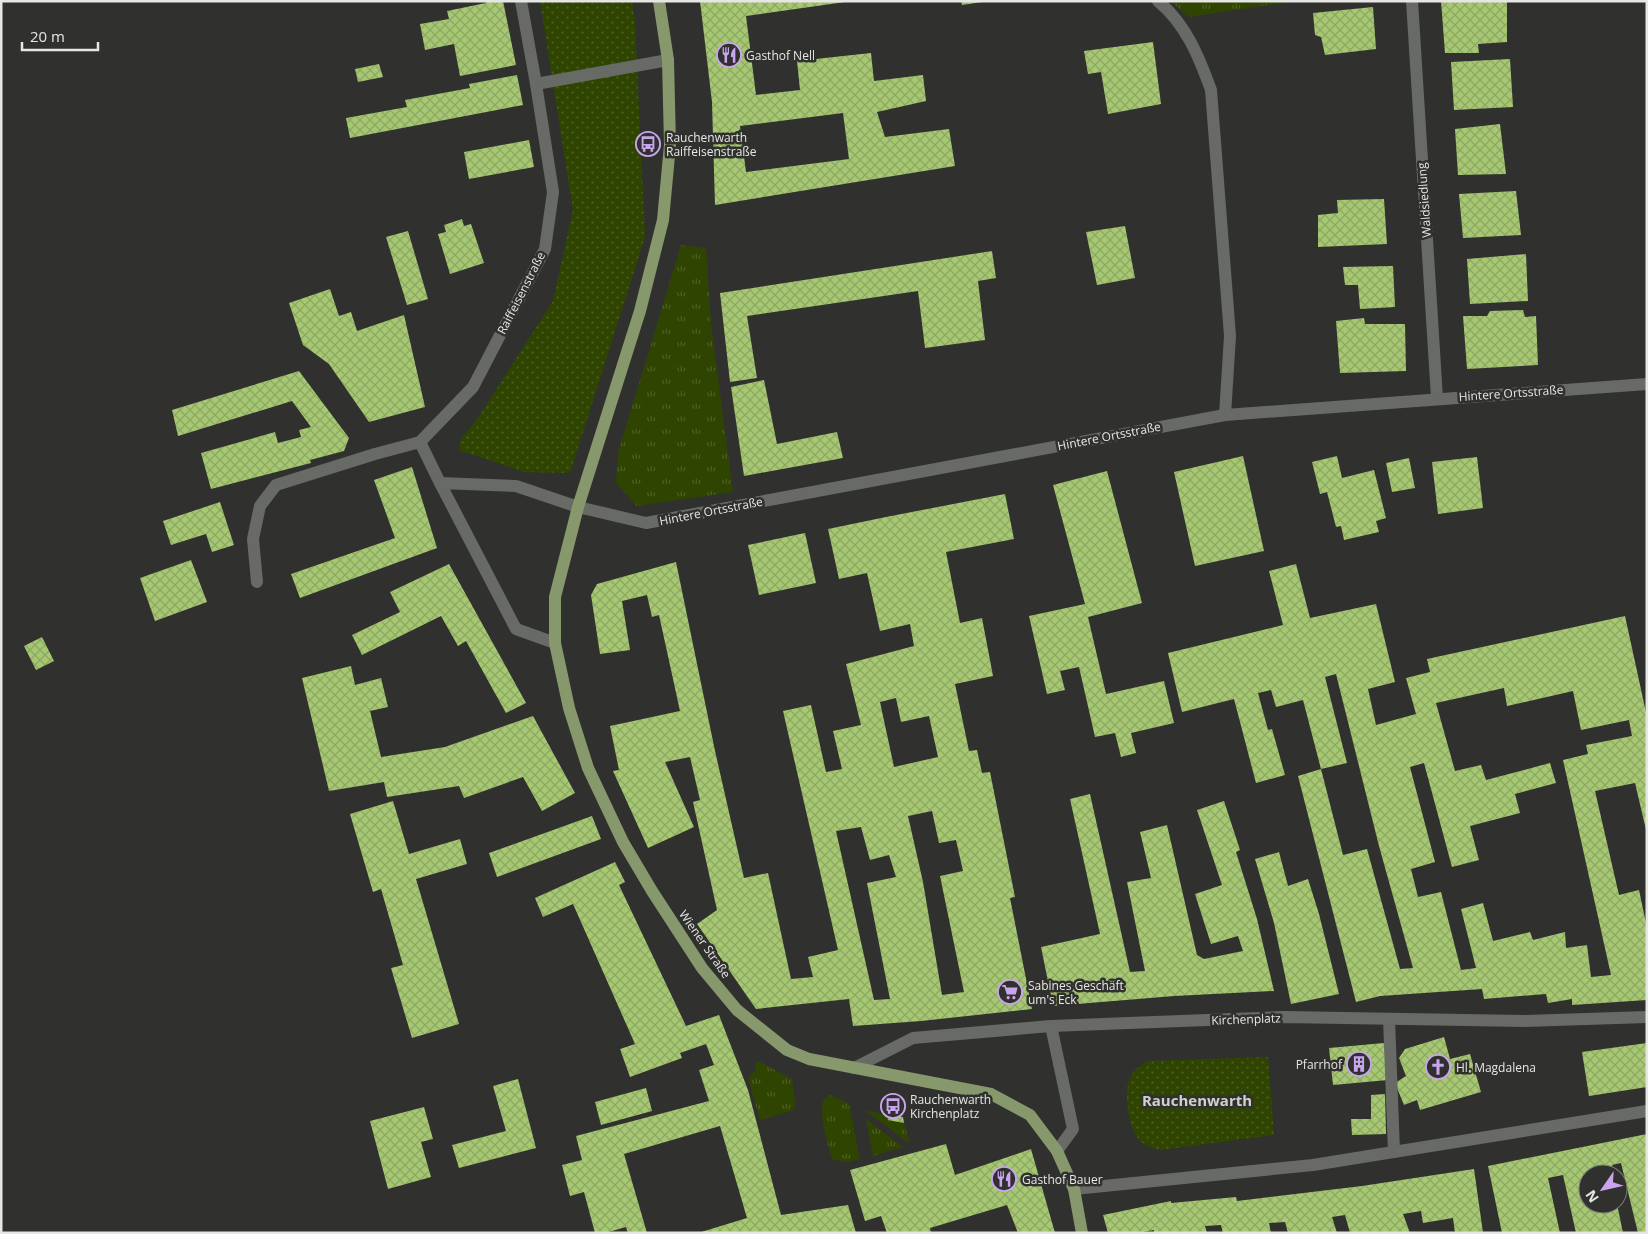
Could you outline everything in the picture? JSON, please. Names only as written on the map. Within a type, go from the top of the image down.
[{"type":"main road","name":"Wiener Straße","points":[[659,1],[668,60],[670,145],[662,220],[640,310],[578,507],[555,597],[555,643],[569,708],[588,768],[623,842],[652,891],[702,968],[737,1010],[787,1050],[810,1059],[991,1094],[1030,1115],[1057,1151],[1074,1189],[1082,1233]]},
{"type":"street","name":"Raiffeisenstraße","points":[[420,442],[473,387],[544,249],[553,192],[521,1]]},
{"type":"street","points":[[1158,1],[1171,12],[1197,52],[1211,90],[1230,336],[1225,415]]},
{"type":"street","name":"Waldsiedlung","points":[[1412,1],[1437,398]]},
{"type":"street","points":[[536,84],[668,60]]},
{"type":"street","name":"Hintere Ortsstraße","points":[[440,483],[516,486],[578,507],[646,523],[1225,415],[1647,384]]},
{"type":"street","points":[[257,582],[253,539],[260,506],[276,485],[420,442],[516,629],[555,643]]},
{"type":"street","name":"Kirchenplatz","points":[[854,1068],[913,1038],[1051,1026],[1284,1018],[1525,1021],[1647,1017]]},
{"type":"street","points":[[1389,1019],[1394,1152]]},
{"type":"street","points":[[1051,1026],[1073,1129],[1057,1151]]},
{"type":"street","points":[[1074,1189],[1313,1165],[1647,1111]]},
{"type":"green space","points":[[540,1],[632,1],[635,22],[645,237],[570,473],[524,472],[459,450],[460,440],[478,418],[553,301],[573,210]]},
{"type":"green space","points":[[1170,1],[1295,1],[1189,17]]},
{"type":"green space","points":[[681,245],[706,248],[711,324],[733,492],[637,506],[616,483],[618,453]]},
{"type":"green space","points":[[1268,1057],[1274,1135],[1160,1150],[1144,1144],[1135,1134],[1128,1109],[1127,1090],[1134,1071],[1148,1061]]},
{"type":"green space","points":[[758,1061],[792,1079],[796,1107],[791,1111],[760,1120],[748,1077],[756,1071],[755,1063]]},
{"type":"green space","points":[[830,1095],[849,1104],[860,1159],[847,1162],[832,1159],[824,1129],[822,1112],[824,1100]]},
{"type":"green space","points":[[865,1110],[889,1115],[888,1120],[904,1123],[910,1144]]},
{"type":"green space","points":[[866,1119],[903,1147],[873,1156]]},
{"type":"building","points":[[486,1],[503,1],[516,65],[460,76],[454,44],[425,50],[420,24],[449,19],[447,11],[486,3]]},
{"type":"building","points":[[700,1],[845,1],[746,16],[756,95],[800,90],[797,61],[871,53],[874,81],[923,75],[926,101],[877,112],[885,137],[949,129],[955,166],[715,205],[712,102]],"holes":[[[843,113],[849,159],[746,172],[740,126]]]},
{"type":"building","points":[[961,1],[982,1],[982,2],[962,5]]},
{"type":"building","points":[[1441,1],[1507,1],[1507,42],[1478,44],[1479,53],[1445,53]]},
{"type":"building","points":[[1373,7],[1376,49],[1325,55],[1321,37],[1315,35],[1313,13]]},
{"type":"building","points":[[1153,42],[1161,104],[1108,114],[1101,72],[1088,74],[1084,51]]},
{"type":"building","points":[[1510,59],[1513,107],[1454,110],[1451,62]]},
{"type":"building","points":[[379,64],[383,77],[358,82],[355,69]]},
{"type":"building","points":[[517,75],[523,105],[350,138],[346,118],[407,107],[405,100],[470,88],[469,84]]},
{"type":"building","points":[[1500,124],[1506,174],[1458,175],[1455,129]]},
{"type":"building","points":[[529,140],[534,167],[469,179],[464,152]]},
{"type":"building","points":[[1516,191],[1521,235],[1463,238],[1459,194]]},
{"type":"building","points":[[1384,199],[1387,244],[1318,247],[1318,215],[1338,213],[1337,200]]},
{"type":"building","points":[[462,219],[464,226],[471,224],[484,263],[450,274],[438,234],[446,232],[444,225]]},
{"type":"building","points":[[1125,226],[1135,278],[1097,285],[1086,232]]},
{"type":"building","points":[[408,231],[428,299],[407,305],[386,237]]},
{"type":"building","points":[[992,251],[996,278],[978,281],[985,340],[925,348],[918,291],[747,316],[757,378],[730,382],[720,293]]},
{"type":"building","points":[[1526,254],[1528,301],[1470,304],[1467,259]]},
{"type":"building","points":[[1393,266],[1395,307],[1360,309],[1358,285],[1345,285],[1343,267]]},
{"type":"building","points":[[330,289],[339,316],[351,312],[357,331],[404,315],[425,407],[369,422],[329,364],[303,345],[289,303]]},
{"type":"building","points":[[1523,310],[1525,317],[1536,316],[1538,365],[1467,369],[1463,316],[1487,316],[1490,311]]},
{"type":"building","points":[[1364,318],[1365,324],[1405,324],[1406,371],[1340,373],[1336,321]]},
{"type":"building","points":[[299,371],[349,438],[344,451],[310,460],[311,463],[211,489],[201,453],[275,432],[278,443],[301,437],[299,430],[311,427],[292,401],[178,436],[172,410]]},
{"type":"building","points":[[764,380],[777,444],[837,432],[843,458],[744,476],[731,387]]},
{"type":"building","points":[[1243,456],[1264,551],[1195,566],[1174,472]]},
{"type":"building","points":[[1337,456],[1342,478],[1374,470],[1386,518],[1376,521],[1379,532],[1344,540],[1341,526],[1336,527],[1327,492],[1320,494],[1312,462]]},
{"type":"building","points":[[1477,457],[1483,508],[1438,514],[1432,462]]},
{"type":"building","points":[[1409,458],[1415,488],[1392,492],[1386,463]]},
{"type":"building","points":[[412,467],[437,548],[300,598],[291,574],[395,538],[374,480]]},
{"type":"building","points":[[1107,471],[1142,603],[1088,617],[1106,694],[1164,681],[1174,723],[1131,733],[1136,753],[1121,757],[1115,733],[1095,737],[1079,667],[1060,671],[1065,690],[1047,694],[1029,616],[1085,604],[1053,485]]},
{"type":"building","points":[[1005,494],[1014,539],[946,552],[960,623],[982,618],[993,676],[955,684],[969,751],[977,750],[982,773],[990,772],[1015,897],[1010,898],[1032,1009],[853,1026],[849,999],[756,1009],[697,924],[717,910],[693,802],[700,800],[690,757],[665,762],[694,827],[648,848],[613,771],[619,770],[610,726],[680,711],[659,615],[652,617],[647,595],[622,601],[630,650],[600,654],[591,595],[597,584],[676,562],[715,751],[744,878],[768,873],[791,979],[813,977],[808,957],[838,950],[783,711],[811,705],[826,772],[842,769],[833,731],[861,725],[846,664],[914,646],[910,624],[880,631],[867,573],[839,579],[828,529]],"holes":[[[896,698],[901,722],[929,716],[938,757],[894,767],[880,702]],[[932,811],[939,843],[956,840],[963,871],[940,876],[964,992],[942,995],[923,882],[908,816]],[[861,827],[870,860],[889,855],[896,877],[867,883],[890,999],[874,1000],[836,831]]]},
{"type":"building","points":[[220,502],[234,545],[212,552],[206,534],[171,545],[163,521]]},
{"type":"building","points":[[805,533],[816,583],[759,595],[748,545]]},
{"type":"building","points":[[191,560],[207,602],[155,621],[140,578]]},
{"type":"building","points":[[449,564],[526,703],[506,713],[466,641],[458,646],[441,616],[362,655],[352,635],[400,612],[390,592]]},
{"type":"building","points":[[1296,564],[1310,618],[1376,604],[1395,682],[1368,689],[1376,725],[1416,714],[1406,678],[1430,672],[1427,659],[1625,616],[1647,717],[1647,834],[1635,783],[1595,791],[1619,895],[1639,890],[1647,928],[1647,1000],[1572,1005],[1572,999],[1548,1003],[1546,994],[1484,999],[1482,989],[1380,996],[1356,1002],[1298,776],[1321,769],[1303,700],[1276,707],[1271,690],[1258,693],[1268,730],[1272,729],[1285,775],[1256,783],[1234,699],[1182,712],[1168,653],[1283,625],[1269,571]],"holes":[[[1336,674],[1379,846],[1413,968],[1400,969],[1367,849],[1343,855],[1321,769],[1347,763],[1325,677]],[[1504,688],[1507,706],[1573,691],[1581,730],[1629,720],[1632,736],[1586,745],[1588,754],[1563,760],[1611,975],[1591,977],[1587,945],[1566,948],[1565,932],[1533,940],[1530,932],[1493,941],[1483,903],[1461,909],[1476,968],[1461,970],[1441,892],[1418,897],[1411,869],[1435,862],[1410,767],[1424,763],[1452,867],[1479,860],[1470,826],[1520,813],[1515,794],[1556,783],[1550,763],[1486,780],[1481,765],[1455,771],[1436,703]]]},
{"type":"building","points":[[42,637],[54,661],[36,670],[24,646]]},
{"type":"building","points":[[351,666],[355,685],[381,678],[388,707],[370,711],[381,757],[445,747],[533,716],[575,793],[542,811],[523,777],[464,798],[459,786],[387,797],[384,782],[329,791],[302,678]]},
{"type":"building","points":[[1090,794],[1130,972],[1145,971],[1127,882],[1151,878],[1140,832],[1167,825],[1197,955],[1204,959],[1243,951],[1238,936],[1211,944],[1195,894],[1222,885],[1197,810],[1224,801],[1240,850],[1236,852],[1257,919],[1274,991],[1174,996],[1053,1006],[1041,947],[1100,934],[1070,799]]},
{"type":"building","points":[[393,801],[409,854],[460,839],[467,864],[416,879],[459,1024],[412,1038],[391,968],[403,965],[381,889],[373,892],[350,814]]},
{"type":"building","points":[[592,816],[601,839],[497,877],[489,853]]},
{"type":"building","points":[[1279,852],[1288,886],[1308,879],[1319,914],[1339,994],[1291,1004],[1274,923],[1255,859]]},
{"type":"building","points":[[615,862],[625,882],[619,885],[686,1026],[719,1015],[748,1090],[781,1215],[848,1205],[856,1233],[698,1233],[747,1218],[720,1126],[624,1154],[647,1233],[628,1233],[626,1227],[605,1233],[595,1233],[584,1192],[570,1196],[562,1165],[582,1160],[576,1136],[709,1101],[699,1070],[714,1065],[706,1044],[680,1053],[682,1058],[630,1077],[620,1049],[635,1044],[573,904],[543,917],[535,898]]},
{"type":"building","name":"Hl. Magdalena","points":[[1444,1037],[1450,1059],[1470,1054],[1481,1092],[1420,1110],[1417,1100],[1404,1105],[1395,1083],[1406,1076],[1399,1058],[1405,1049]]},
{"type":"building","name":"Pfarrhof","points":[[1384,1043],[1388,1080],[1333,1085],[1329,1048]]},
{"type":"building","points":[[1647,1043],[1647,1087],[1589,1096],[1582,1052]]},
{"type":"building","points":[[518,1079],[536,1148],[459,1168],[452,1145],[506,1131],[493,1086]]},
{"type":"building","points":[[646,1088],[652,1111],[601,1125],[595,1102]]},
{"type":"building","points":[[1385,1094],[1386,1134],[1352,1135],[1351,1119],[1371,1119],[1371,1095]]},
{"type":"building","points":[[424,1107],[433,1139],[421,1142],[431,1177],[388,1189],[370,1121]]},
{"type":"building","points":[[889,1115],[903,1117],[904,1123],[888,1120]]},
{"type":"building","points":[[1647,1134],[1647,1233],[1638,1233],[1628,1192],[1628,1164],[1621,1163],[1578,1164],[1578,1214],[1619,1214],[1623,1233],[1576,1233],[1563,1175],[1548,1178],[1560,1233],[1502,1233],[1488,1166]]},
{"type":"building","points":[[946,1144],[955,1175],[1031,1149],[1055,1233],[1018,1233],[1007,1205],[930,1228],[931,1233],[887,1233],[881,1216],[865,1221],[850,1170]]},
{"type":"building","points":[[1474,1169],[1483,1233],[1455,1233],[1453,1218],[1423,1223],[1421,1211],[1403,1214],[1410,1233],[1350,1233],[1345,1215],[1332,1217],[1337,1233],[1288,1233],[1285,1222],[1269,1223],[1271,1233],[1223,1233],[1221,1225],[1205,1226],[1207,1233],[1154,1233],[1154,1230],[1137,1233],[1108,1233],[1103,1215],[1171,1201],[1171,1203],[1236,1197],[1237,1201],[1362,1186]]},
{"type":"place","name":"Gasthof Nell","points":[[729,55]]},
{"type":"place","name":"Rauchenwarth Raiffeisenstraße","points":[[648,144]]},
{"type":"place","name":"Sabines Geschäft um's Eck","points":[[1010,992]]},
{"type":"place","name":"Pfarrhof","points":[[1359,1064]]},
{"type":"place","name":"Hl. Magdalena","points":[[1438,1067]]},
{"type":"place","name":"Rauchenwarth Kirchenplatz","points":[[893,1106]]},
{"type":"place","name":"Gasthof Bauer","points":[[1004,1179]]},
{"type":"district","name":"Rauchenwarth","points":[[1197,1100]]}]
